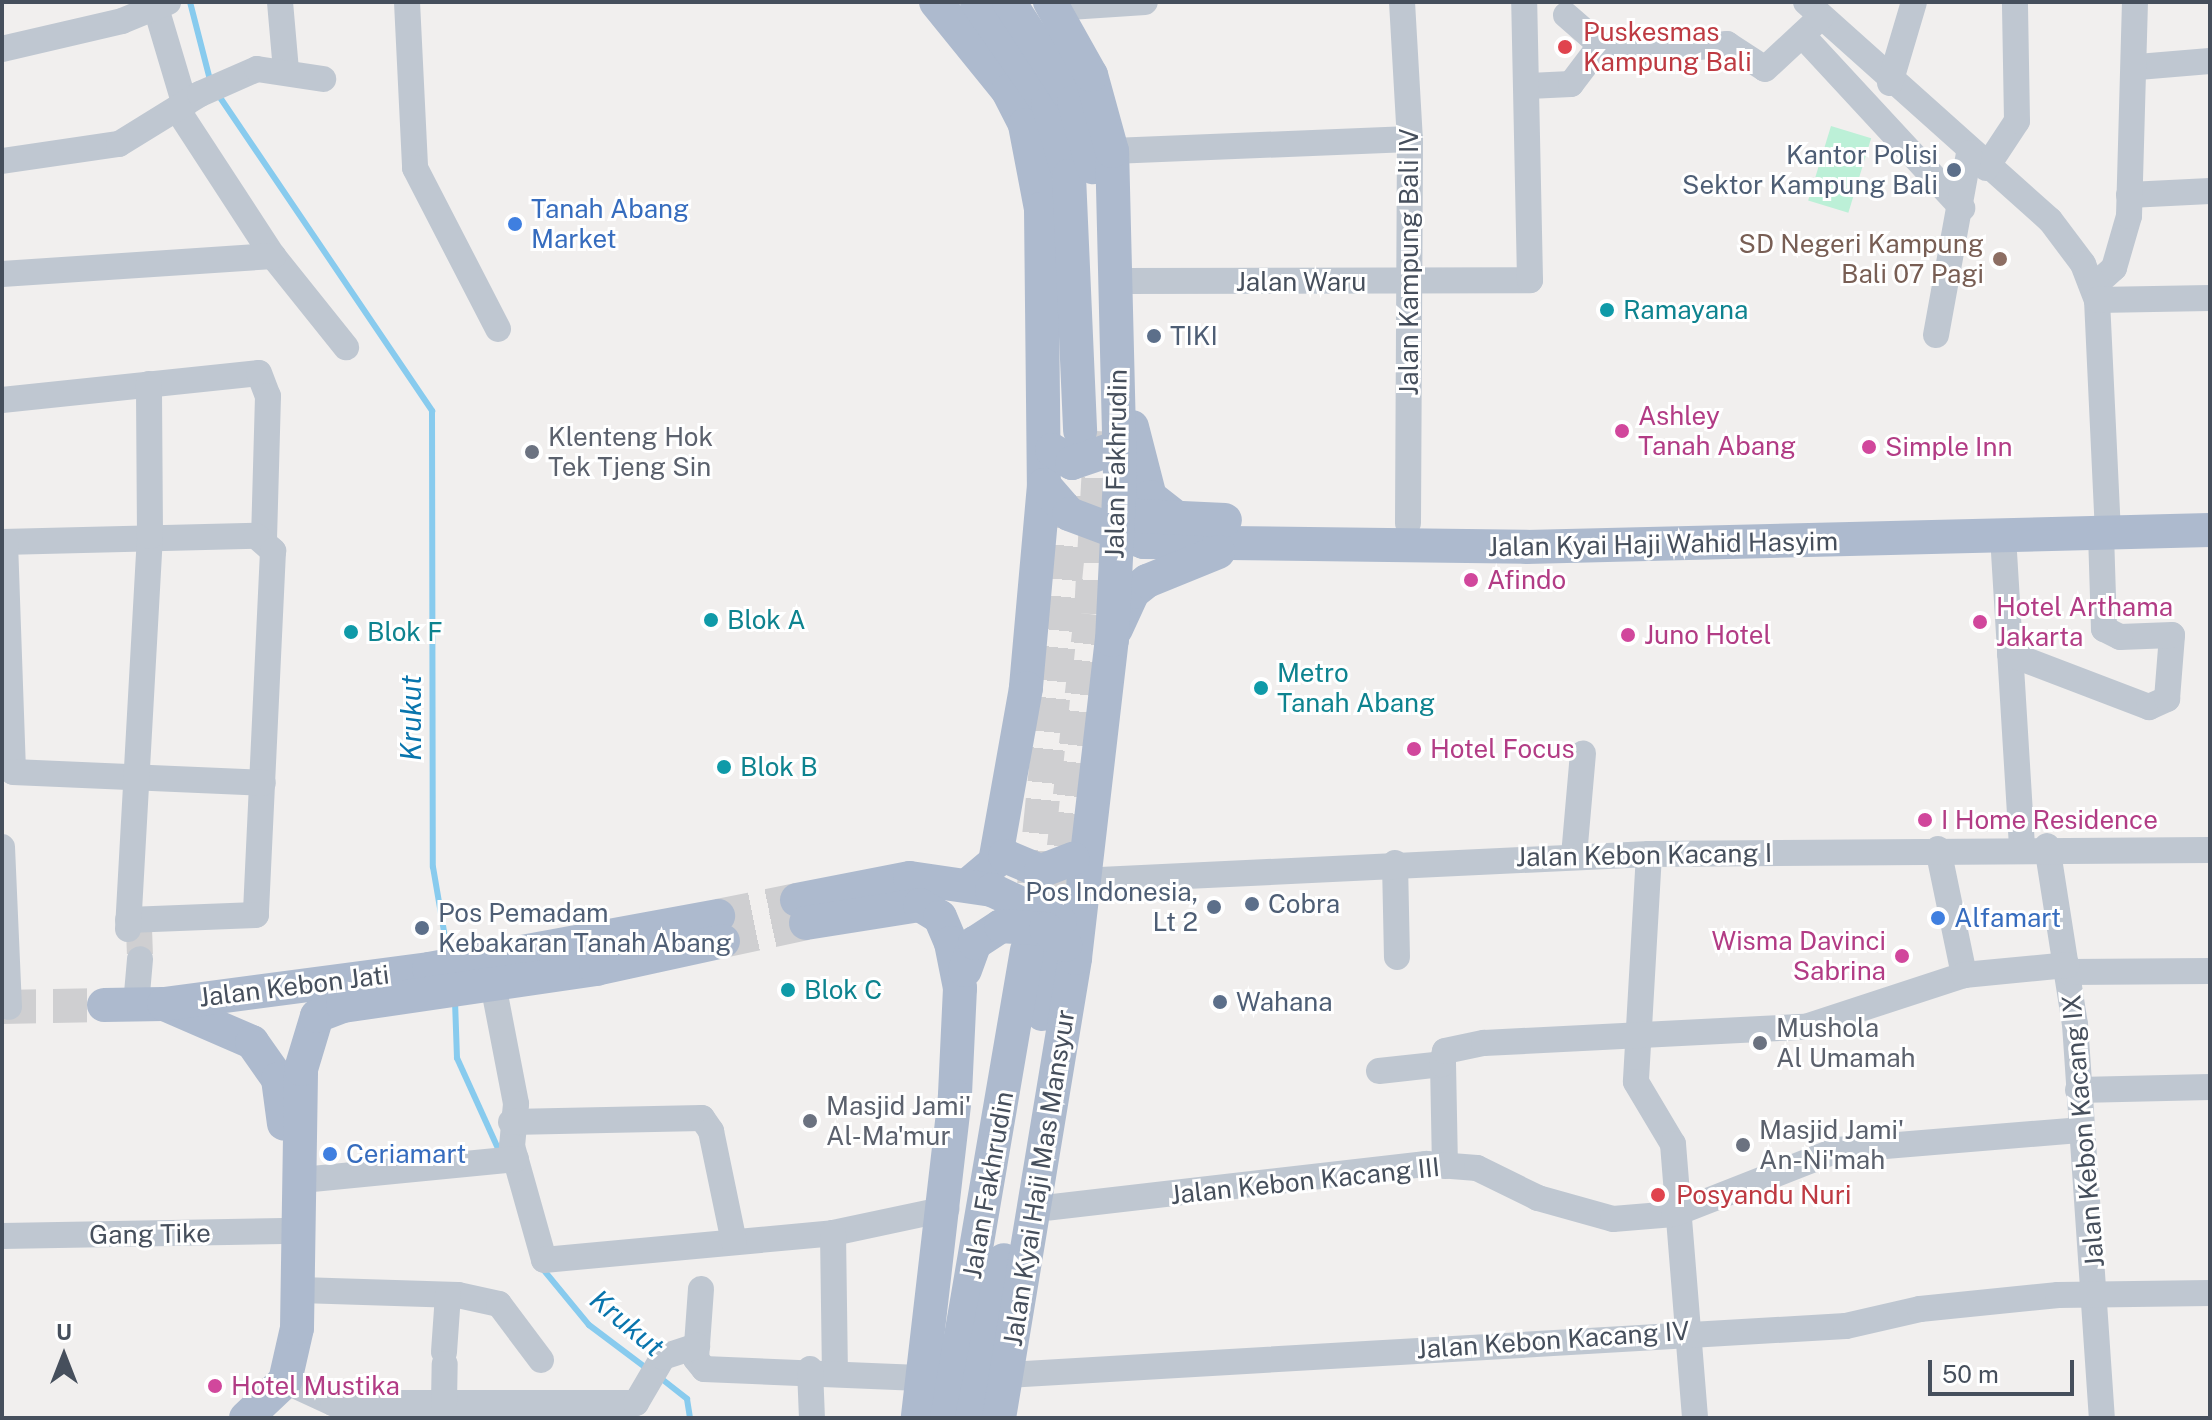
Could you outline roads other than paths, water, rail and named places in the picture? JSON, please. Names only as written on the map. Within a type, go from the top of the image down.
[{"type":"main road","points":[[936,2],[1008,91],[1034,161],[1041,209],[1047,444],[1044,485],[1026,688],[1002,851],[982,886]]},
{"type":"main road","name":"Jalan Fakhrudin","points":[[947,1418],[1078,864],[1112,640],[1117,526],[1102,439],[1069,176],[1048,104],[977,2]]},
{"type":"main road","name":"Jalan Fakhrudin","points":[[1009,2],[1074,102],[1093,159],[1102,439]]},
{"type":"main road","name":"Jalan Fakhrudin","points":[[1062,6],[1091,75],[1112,151],[1119,281],[1118,391],[1102,439]]},
{"type":"main road","points":[[1118,391],[1129,408],[1150,497],[1178,519]]},
{"type":"main road","points":[[1047,444],[1072,463],[1102,439]]},
{"type":"main road","points":[[1044,485],[1069,514],[1117,526]]},
{"type":"main road","name":"Jalan Kyai Haji Wahid Hasyim","points":[[1117,526],[1249,543],[1526,547],[2003,536],[2106,526],[2210,509]]},
{"type":"main road","name":"Jalan Kyai Haji Wahid Hasyim","points":[[1117,526],[1178,519],[2106,526],[2210,530]]},
{"type":"main road","points":[[1112,640],[1133,592],[1147,581],[1249,543]]},
{"type":"main road","points":[[1002,851],[1041,871],[1078,864]]},
{"type":"main road","points":[[963,979],[947,928],[931,909],[900,904],[802,911],[910,878],[982,886],[1059,946]]},
{"type":"main road","points":[[918,1418],[920,1378],[946,1209],[963,979],[975,943],[1001,926],[1046,929],[1059,946]]},
{"type":"main road","name":"Jalan Kebon Jati","points":[[134,1005],[488,976],[721,928]]},
{"type":"main road","name":"Jalan Fakhrudin","points":[[972,1418],[1011,1223],[1059,946]]},
{"type":"main road","name":"Jalan Kyai Haji Mas Mansyur","points":[[999,1418],[1036,1209],[1059,946]]},
{"type":"main road","name":"Jalan Kebon Jati","points":[[302,1180],[301,1069],[309,1027],[327,1010],[431,980]]},
{"type":"main road","points":[[134,1005],[235,1031],[267,1058],[283,1103],[297,1223],[300,1290],[285,1381],[246,1418]]},
{"type":"main road","points":[[297,1223],[302,1180]]},
{"type":"street","points":[[280,2],[286,70]]},
{"type":"street","points":[[407,2],[415,168],[498,329]]},
{"type":"street","points":[[1062,6],[1145,2]]},
{"type":"street","name":"Jalan Kampung Bali IV","points":[[1402,2],[1410,139],[1408,523]]},
{"type":"street","points":[[1524,2],[1529,86],[1571,84],[1599,47]]},
{"type":"street","points":[[1890,83],[1914,2]]},
{"type":"street","points":[[1936,335],[1962,208],[1978,161],[2017,121],[2015,2]]},
{"type":"street","points":[[2096,293],[2123,246],[2138,67],[2135,2]]},
{"type":"street","points":[[2,49],[162,5],[188,103],[273,256],[346,347]]},
{"type":"street","points":[[1566,15],[1599,47],[1613,56],[1727,44],[1765,69],[1811,21]]},
{"type":"street","points":[[1811,21],[1890,83],[2050,220],[2096,293],[2106,526],[2104,629],[2120,637],[2172,635],[2167,699],[2149,707],[2010,654]]},
{"type":"street","points":[[1811,21],[1962,208]]},
{"type":"street","points":[[2138,67],[2210,61]]},
{"type":"street","points":[[2,161],[91,154],[257,69],[286,70],[323,79]]},
{"type":"street","name":"Jalan Waru","points":[[1119,281],[1411,283],[1530,280],[1529,86]]},
{"type":"street","points":[[1112,151],[1410,139]]},
{"type":"street","points":[[2129,195],[2210,191]]},
{"type":"street","points":[[2,274],[273,256]]},
{"type":"street","points":[[2096,293],[2210,298]]},
{"type":"street","points":[[2,400],[250,372],[265,379],[264,537],[273,551],[255,918],[133,921],[150,536],[149,384]]},
{"type":"street","points":[[263,783],[139,782],[13,772],[3,542],[150,536],[264,537]]},
{"type":"street","name":"Jalan Kebon Kacang IX","points":[[2003,536],[2010,654],[2035,846],[2068,968],[2079,1130],[2098,1292],[2102,1418]]},
{"type":"street","points":[[1574,856],[1583,753]]},
{"type":"street","name":"Jalan Kebon Kacang I","points":[[1078,864],[1395,863],[2035,846],[2210,850]]},
{"type":"street","points":[[2,847],[9,1007]]},
{"type":"street","points":[[1938,849],[1964,975]]},
{"type":"street","points":[[1649,854],[1638,1096],[1673,1144],[1674,1214],[1695,1418]]},
{"type":"street","points":[[1395,863],[1397,957]]},
{"type":"street","points":[[134,1005],[135,963]]},
{"type":"street","points":[[1445,1166],[1445,1051],[1484,1043],[1639,1032],[1805,1027],[1964,975],[2068,968],[2210,971]]},
{"type":"street","points":[[488,976],[516,1104],[511,1122],[508,1161],[544,1260],[833,1233],[946,1209]]},
{"type":"street","points":[[1379,1071],[1443,1063]]},
{"type":"street","points":[[2078,1090],[2210,1087]]},
{"type":"street","points":[[511,1122],[702,1118],[711,1131],[734,1242]]},
{"type":"street","name":"Jalan Kebon Kacang III","points":[[1036,1209],[1445,1166],[1477,1168],[1587,1215],[1674,1214],[1837,1150],[2079,1130]]},
{"type":"street","points":[[302,1180],[508,1161]]},
{"type":"street","name":"Gang Tike","points":[[2,1236],[297,1223]]},
{"type":"street","points":[[812,1418],[823,1369],[833,1233]]},
{"type":"street","points":[[701,1289],[697,1346],[704,1369],[823,1369],[920,1378]]},
{"type":"street","points":[[300,1290],[448,1295],[499,1304],[541,1360]]},
{"type":"street","name":"Jalan Kebon Kacang IV","points":[[1006,1375],[1687,1331],[1846,1326],[1946,1305],[2098,1292],[2210,1293]]},
{"type":"street","points":[[444,1403],[448,1295]]},
{"type":"street","points":[[285,1381],[333,1403],[636,1403],[677,1347],[697,1346]]},
{"type":"waterway","name":"Krukut","points":[[190,2],[211,84]]},
{"type":"waterway","name":"Krukut","points":[[217,93],[432,411],[433,867],[448,955]]},
{"type":"waterway","name":"Krukut","points":[[455,1001],[457,1058],[500,1153]]},
{"type":"waterway","name":"Krukut","points":[[542,1268],[589,1325],[649,1370]]},
{"type":"waterway","name":"Krukut","points":[[658,1376],[687,1399],[690,1418]]},
{"type":"tunnel","points":[[1052,948],[1091,614],[1101,431]]},
{"type":"tunnel","points":[[1029,935],[1075,486]]},
{"type":"tunnel","points":[[718,916],[797,900]]},
{"type":"tunnel","points":[[723,941],[806,923]]},
{"type":"tunnel","points":[[139,928],[140,959]]},
{"type":"tunnel","points":[[2,1007],[104,1005]]},
{"type":"place","name":"Puskesmas Kampung Bali","points":[[1565,47]]},
{"type":"place","name":"Kantor Polisi Sektor Kampung Bali","points":[[1954,170]]},
{"type":"place","name":"Tanah Abang Market","points":[[515,224]]},
{"type":"place","name":"SD Negeri Kampung Bali 07 Pagi","points":[[2000,259]]},
{"type":"place","name":"Ramayana","points":[[1607,310]]},
{"type":"place","name":"TIKI","points":[[1154,336]]},
{"type":"place","name":"Ashley Tanah Abang","points":[[1622,431]]},
{"type":"place","name":"Simple Inn","points":[[1869,447]]},
{"type":"place","name":"Klenteng Hok Tek Tjeng Sin","points":[[532,452]]},
{"type":"place","name":"Afindo","points":[[1471,580]]},
{"type":"place","name":"Blok A","points":[[711,620]]},
{"type":"place","name":"Hotel Arthama Jakarta","points":[[1980,622]]},
{"type":"place","name":"Blok F","points":[[351,632]]},
{"type":"place","name":"Juno Hotel","points":[[1628,635]]},
{"type":"place","name":"Metro Tanah Abang","points":[[1261,688]]},
{"type":"place","name":"Hotel Focus","points":[[1414,749]]},
{"type":"place","name":"Blok B","points":[[724,767]]},
{"type":"place","name":"I Home Residence","points":[[1925,820]]},
{"type":"place","name":"Cobra","points":[[1252,904]]},
{"type":"place","name":"Pos Indonesia, Lt 2","points":[[1214,907]]},
{"type":"place","name":"Alfamart","points":[[1938,918]]},
{"type":"place","name":"Pos Pemadam Kebakaran Tanah Abang","points":[[422,928]]},
{"type":"place","name":"Wisma Davinci Sabrina","points":[[1902,956]]},
{"type":"place","name":"Blok C","points":[[788,990]]},
{"type":"place","name":"Wahana","points":[[1220,1002]]},
{"type":"place","name":"Mushola Al Umamah","points":[[1760,1043]]},
{"type":"place","name":"Masjid Jami' Al-Ma'mur","points":[[810,1121]]},
{"type":"place","name":"Masjid Jami' An-Ni'mah","points":[[1743,1145]]},
{"type":"place","name":"Ceriamart","points":[[330,1154]]},
{"type":"place","name":"Posyandu Nuri","points":[[1658,1195]]},
{"type":"place","name":"Hotel Mustika","points":[[215,1386]]}]
